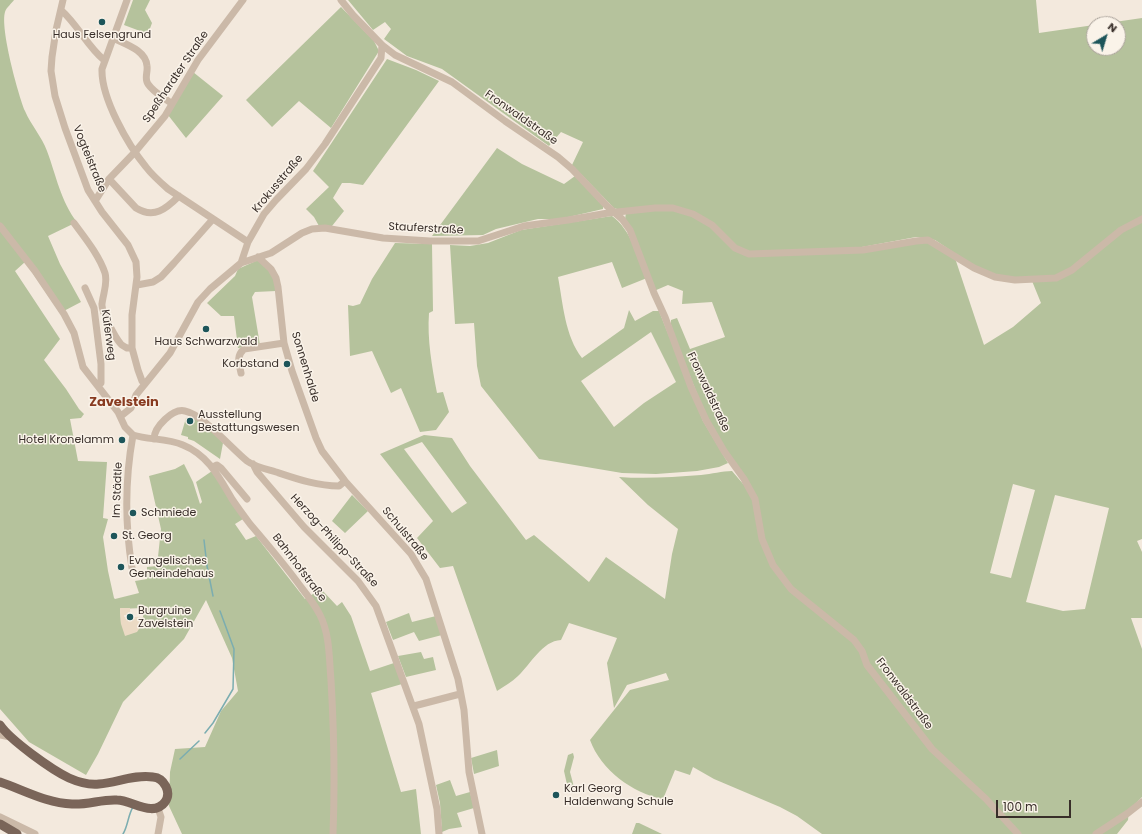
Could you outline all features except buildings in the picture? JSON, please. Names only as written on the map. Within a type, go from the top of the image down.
[{"type":"main road","points":[[0,725],[10,737],[59,773],[82,783],[98,784],[153,776],[165,784],[168,795],[165,802],[158,808],[152,809],[127,801],[117,800],[106,800],[88,804],[61,803],[48,800],[0,782]]},
{"type":"main road","points":[[0,824],[17,834]]},
{"type":"street","name":"Vogteistraße","points":[[63,0],[52,57],[52,84],[59,111],[83,178],[95,201],[133,254],[137,269],[132,315],[132,348],[138,370],[142,381],[145,384]]},
{"type":"street","points":[[127,0],[102,69],[102,80],[105,92],[114,114],[135,152],[156,179],[168,189],[248,242]]},
{"type":"street","name":"Speßhardter Straße","points":[[95,201],[109,179],[157,126],[198,60],[242,0]]},
{"type":"street","name":"Fronwaldstraße","points":[[341,0],[353,15],[382,45],[395,55],[452,82],[567,165],[622,219],[630,230],[691,387],[706,420],[755,499],[762,539],[773,565],[791,589],[854,640],[862,651],[867,665],[932,749],[986,799],[1018,834]]},
{"type":"street","points":[[61,10],[98,55],[104,60]]},
{"type":"street","points":[[113,38],[136,49],[142,54],[146,60],[146,79],[148,84],[172,104]]},
{"type":"street","name":"Krokusstraße","points":[[241,263],[248,242],[264,214],[306,169],[325,144],[381,58],[382,45]]},
{"type":"street","points":[[381,58],[395,55]]},
{"type":"street","points":[[109,179],[136,208],[142,211],[148,212],[163,210],[179,196]]},
{"type":"street","name":"Stauferstraße","points":[[241,263],[271,253],[302,233],[312,229],[325,228],[383,238],[470,242],[483,240],[524,226],[614,212],[655,208],[680,210],[693,214],[712,225],[735,248],[749,254],[863,250],[928,240],[974,268],[995,277],[1015,280],[1056,278],[1072,270],[1120,230],[1142,219]]},
{"type":"street","points":[[136,285],[153,282],[161,277],[213,218]]},
{"type":"street","points":[[74,223],[96,254],[106,277],[102,306],[109,325],[120,344],[127,348],[132,348]]},
{"type":"street","points":[[0,226],[35,271],[70,323],[83,367],[121,416],[125,427],[133,435]]},
{"type":"street","name":"Sonnenhalde","points":[[258,258],[271,269],[276,278],[284,343],[316,438],[329,462],[345,481]]},
{"type":"street","points":[[121,416],[131,408],[136,395],[175,345],[198,302],[210,289],[241,263]]},
{"type":"street","name":"Küferweg","points":[[85,288],[94,308],[101,364],[101,383],[98,386]]},
{"type":"street","points":[[94,308],[102,306]]},
{"type":"street","points":[[241,373],[238,358],[244,349],[284,343]]},
{"type":"street","points":[[154,439],[154,434],[160,425],[170,416],[178,411],[187,411],[211,427],[253,464],[316,484],[339,486],[345,481]]},
{"type":"street","name":"Bahnhofstraße","points":[[133,435],[141,438],[184,445],[198,453],[213,467],[233,501],[290,572],[313,602],[320,614],[325,627],[328,643],[332,704],[334,762],[333,834]]},
{"type":"street","name":"Im Städtle","points":[[132,568],[129,551],[127,511],[128,471],[133,435]]},
{"type":"street","name":"Herzog-Philipp-Straße","points":[[253,464],[257,472],[304,527],[358,581],[376,606],[399,670],[414,706],[419,724],[434,792],[439,834]]},
{"type":"street","points":[[213,467],[217,465],[221,468],[247,499]]},
{"type":"street","name":"Schulstraße","points":[[345,481],[411,554],[426,579],[458,680],[464,710],[469,772],[482,834]]},
{"type":"street","points":[[414,706],[460,694]]},
{"type":"street","points":[[0,735],[10,737]]},
{"type":"street","points":[[1096,834],[1142,802]]},
{"type":"street","points":[[158,808],[161,817],[158,834]]},
{"type":"street","points":[[0,817],[35,834]]},
{"type":"green space","points":[[0,0],[14,0],[5,12],[4,20],[7,46],[18,91],[27,116],[45,146],[59,188],[67,206],[77,222],[48,236],[60,264],[81,302],[60,313],[25,262],[15,271],[60,339],[44,360],[84,414],[81,418],[70,419],[78,461],[107,462],[103,518],[108,519],[103,537],[114,598],[139,593],[135,581],[147,579],[147,567],[157,566],[161,529],[149,476],[175,469],[184,464],[193,482],[200,504],[202,502],[196,482],[212,471],[243,519],[235,524],[246,540],[256,536],[305,599],[321,589],[337,606],[342,602],[351,616],[370,671],[394,663],[402,684],[371,693],[401,792],[416,789],[421,834],[182,834],[169,806],[170,772],[175,749],[205,747],[221,711],[238,691],[232,658],[206,600],[184,639],[123,702],[98,754],[86,775],[29,742],[0,709]],"holes":[[[142,606],[146,606],[146,608],[143,608],[143,617],[121,624],[120,609],[142,608]]]},
{"type":"green space","points":[[133,0],[150,0],[145,10],[152,23],[148,34],[124,25]]},
{"type":"green space","points":[[348,0],[1036,0],[1039,33],[1086,26],[1086,56],[1126,56],[1126,20],[1142,18],[1142,539],[1137,541],[1142,552],[1142,618],[1131,618],[1142,649],[1142,797],[1129,810],[1128,820],[1117,834],[822,834],[797,816],[780,807],[714,779],[693,767],[690,775],[675,770],[663,799],[651,796],[629,786],[610,770],[595,751],[590,740],[630,690],[669,680],[666,673],[627,685],[614,708],[607,663],[617,638],[569,623],[561,640],[548,644],[518,676],[497,691],[453,566],[440,568],[417,538],[433,521],[380,454],[424,435],[452,438],[470,466],[526,540],[534,535],[589,582],[606,557],[665,599],[672,554],[678,529],[648,505],[619,477],[670,477],[732,471],[744,485],[733,461],[707,418],[683,359],[671,325],[671,320],[677,318],[690,349],[725,337],[712,302],[682,304],[683,291],[668,285],[654,291],[625,219],[626,213],[674,206],[620,210],[614,208],[572,165],[583,142],[561,132],[549,146],[442,69],[407,56],[384,39],[391,29],[385,22],[373,30]],"holes":[[[916,237],[935,240],[974,266],[995,274],[1032,281],[1041,303],[1013,327],[984,345],[955,258],[926,242],[788,253],[862,247]],[[422,442],[467,503],[452,513],[404,449]],[[1013,484],[1035,490],[1011,578],[990,573]],[[1055,495],[1109,508],[1085,609],[1063,611],[1026,602]]]},
{"type":"green space","points":[[341,7],[374,41],[379,51],[331,128],[299,101],[272,127],[246,100]]},
{"type":"green space","points":[[387,59],[439,81],[363,185],[342,183],[333,198],[344,211],[332,226],[319,226],[314,217],[306,209],[329,187],[313,171]]},
{"type":"green space","points":[[193,72],[223,96],[186,138],[168,115]]},
{"type":"green space","points":[[497,148],[522,164],[564,184],[575,176],[603,206],[603,209],[560,219],[538,219],[496,229],[483,235],[432,236]]},
{"type":"green space","points":[[612,216],[619,222],[633,244],[647,278],[622,288],[612,262],[558,277],[568,330],[576,349],[582,358],[624,328],[629,310],[635,321],[653,311],[659,311],[703,421],[728,463],[719,467],[697,471],[656,474],[622,473],[539,459],[481,386],[477,366],[474,323],[455,324],[450,245],[470,246],[488,243],[521,230]],"holes":[[[651,332],[676,382],[644,403],[614,427],[581,381]]]},
{"type":"green space","points":[[395,243],[432,244],[433,311],[429,313],[429,343],[437,393],[443,392],[449,412],[436,430],[420,432],[401,388],[391,393],[372,351],[350,356],[348,305],[353,306],[360,304],[372,279]]},
{"type":"green space","points":[[258,260],[274,275],[276,291],[255,292],[252,297],[260,345],[238,348],[234,316],[221,316],[207,303],[235,276],[238,269]]},
{"type":"green space","points":[[186,418],[191,418],[201,422],[223,443],[220,459],[194,441],[188,439],[188,437],[181,435]]},
{"type":"green space","points":[[352,495],[368,511],[345,533],[332,521]]},
{"type":"green space","points":[[409,613],[412,622],[436,616],[442,635],[419,641],[414,632],[393,640],[386,622]]},
{"type":"green space","points":[[421,652],[424,659],[433,657],[436,670],[406,677],[398,656]]},
{"type":"green space","points":[[497,750],[499,766],[474,774],[471,758]]},
{"type":"green space","points":[[573,753],[574,757],[570,772],[574,787],[568,789],[564,771],[568,755]]},
{"type":"green space","points":[[450,780],[456,796],[470,792],[474,808],[457,813],[462,827],[449,829],[442,832],[440,803],[436,785]]},
{"type":"green space","points":[[636,823],[639,823],[662,834],[632,834]]},
{"type":"shaded area","points":[[120,608],[130,608],[130,615],[124,615],[124,617],[143,617],[141,626],[137,632],[125,636],[121,624]]},
{"type":"waterway","points":[[204,540],[213,596]]},
{"type":"waterway","points":[[205,733],[213,723],[233,689],[234,649],[220,611]]},
{"type":"waterway","points":[[180,759],[199,741]]},
{"type":"waterway","points":[[123,834],[133,807]]},
{"type":"place","name":"Haus Felsengrund","points":[[102,22]]},
{"type":"place","name":"Haus Schwarzwald","points":[[206,329]]},
{"type":"place","name":"Korbstand","points":[[287,364]]},
{"type":"place","name":"Ausstellung Bestattungswesen","points":[[190,421]]},
{"type":"place","name":"Hotel Kronelamm","points":[[122,440]]},
{"type":"place","name":"Schmiede","points":[[133,513]]},
{"type":"place","name":"St. Georg","points":[[114,536]]},
{"type":"place","name":"Evangelisches Gemeindehaus","points":[[121,567]]},
{"type":"place","name":"Burgruine Zavelstein","points":[[130,617]]},
{"type":"place","name":"Karl Georg Haldenwang Schule","points":[[556,795]]},
{"type":"district","name":"Zavelstein","points":[[124,403]]}]
